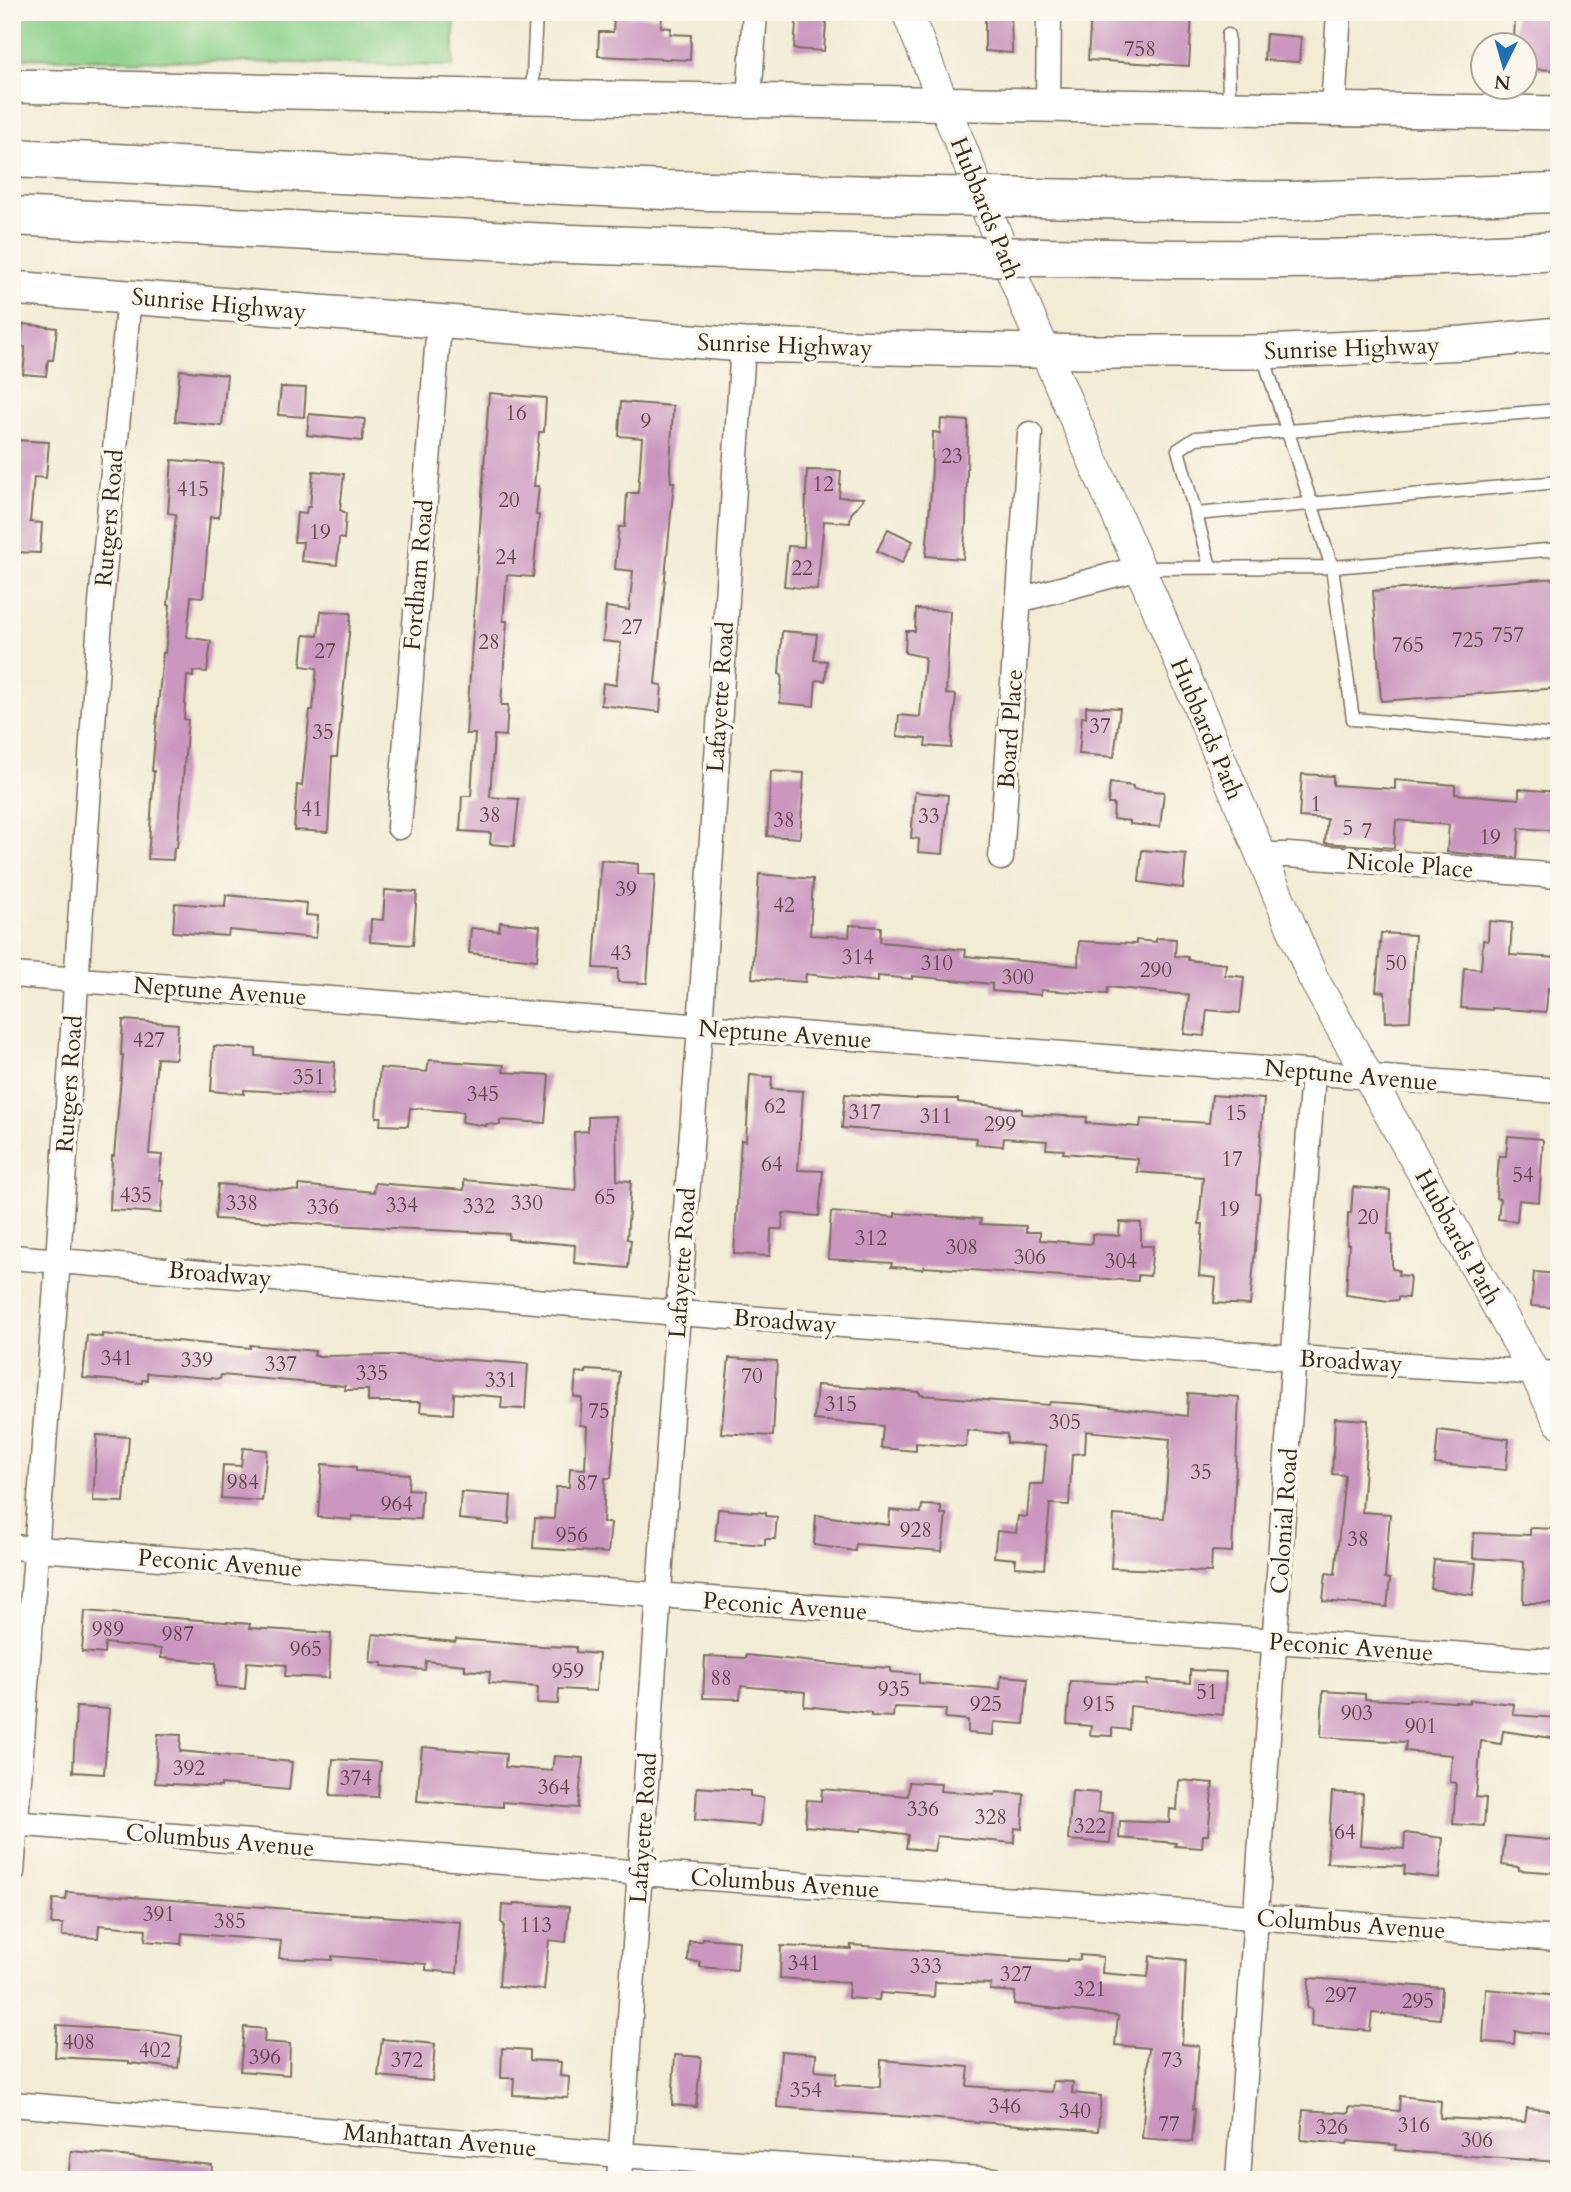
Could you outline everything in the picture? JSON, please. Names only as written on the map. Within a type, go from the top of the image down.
[{"type":"highway","points":[[12,158],[664,190],[884,195],[1290,201],[1559,193]]},
{"type":"highway","points":[[12,216],[570,244],[908,255],[1315,259],[1559,251]]},
{"type":"main road","points":[[12,86],[1559,113]]},
{"type":"main road","name":"Sunrise Highway","points":[[12,288],[743,345],[1261,352],[1464,343],[1559,334]]},
{"type":"street","points":[[749,100],[755,12]]},
{"type":"street","name":"Hubbards Path","points":[[906,12],[1045,351],[1313,978],[1546,1373],[1559,1422]]},
{"type":"street","points":[[1048,104],[1049,12]]},
{"type":"street","points":[[1334,109],[1339,12]]},
{"type":"street","name":"Rutgers Road","points":[[12,1872],[58,1260],[101,603],[129,296]]},
{"type":"street","name":"Fordham Road","points":[[399,827],[439,323]]},
{"type":"street","name":"Lafayette Road","points":[[620,2168],[658,1596],[700,1028],[743,345]]},
{"type":"street","name":"Board Place","points":[[1001,858],[1030,435]]},
{"type":"street","points":[[1018,600],[1140,568]]},
{"type":"street","name":"Nicole Place","points":[[1261,855],[1559,876]]},
{"type":"street","name":"Neptune Avenue","points":[[12,975],[1559,1091]]},
{"type":"street","name":"Colonial Road","points":[[1238,2180],[1313,1072]]},
{"type":"street","name":"Broadway","points":[[12,1256],[678,1313],[1295,1359],[1546,1373]]},
{"type":"street","name":"Peconic Avenue","points":[[12,1547],[1559,1662]]},
{"type":"street","name":"Columbus Avenue","points":[[14,1823],[641,1873],[1559,1939]]},
{"type":"street","name":"Manhattan Avenue","points":[[12,2104],[620,2168],[995,2180]]},
{"type":"lane","points":[[532,97],[536,12]]},
{"type":"lane","points":[[1228,35],[1229,107]]},
{"type":"lane","points":[[1261,352],[1332,567],[1353,719],[1559,736]]},
{"type":"lane","points":[[1210,566],[1178,450],[1196,438],[1559,410]]},
{"type":"lane","points":[[1195,514],[1559,482]]},
{"type":"lane","points":[[1140,568],[1332,567],[1559,549]]},
{"type":"green space","points":[[12,12],[455,12],[453,66],[12,58]]},
{"type":"building","points":[[797,12],[827,12],[824,51],[794,49]]},
{"type":"building","points":[[985,12],[1011,12],[1012,53],[985,51]]},
{"type":"building","points":[[1091,12],[1192,12],[1189,66],[1088,60]]},
{"type":"building","points":[[1515,12],[1559,12],[1559,70],[1540,69],[1540,32],[1514,32]]},
{"type":"building","points":[[614,15],[662,17],[661,27],[671,28],[670,34],[691,35],[690,60],[598,56],[599,32],[613,32]]},
{"type":"building","points":[[1266,34],[1301,37],[1299,62],[1264,60]]},
{"type":"building","points":[[23,324],[57,328],[53,360],[48,360],[46,376],[23,374]]},
{"type":"building","points":[[180,370],[227,375],[222,426],[175,421]]},
{"type":"building","points":[[281,387],[306,388],[304,417],[278,415]]},
{"type":"building","points":[[489,393],[546,398],[544,432],[539,432],[534,486],[539,486],[536,515],[539,515],[533,577],[507,575],[503,621],[507,621],[501,705],[508,705],[506,736],[494,735],[490,797],[519,799],[514,846],[490,844],[491,833],[460,831],[462,796],[471,796],[475,734],[466,734]]},
{"type":"building","points":[[621,402],[673,406],[670,470],[671,482],[674,482],[655,684],[662,685],[660,712],[601,705],[603,683],[616,685],[621,643],[603,641],[606,607],[629,610],[633,571],[615,569],[619,527],[625,527],[627,493],[638,493],[642,438],[619,436]]},
{"type":"building","points":[[309,414],[365,419],[362,441],[307,435]]},
{"type":"building","points":[[941,419],[968,421],[963,559],[926,556],[933,432],[940,433]]},
{"type":"building","points":[[12,440],[49,442],[46,478],[34,477],[30,522],[42,523],[40,553],[12,552]]},
{"type":"building","points":[[172,460],[223,464],[219,517],[210,517],[203,597],[191,596],[187,637],[211,641],[207,672],[193,671],[193,677],[187,676],[184,719],[188,720],[177,848],[174,848],[173,860],[148,859],[152,771],[170,605],[176,514],[168,513]]},
{"type":"building","points":[[807,470],[841,471],[839,497],[864,498],[851,514],[850,523],[824,521],[817,590],[784,586],[788,546],[804,547]]},
{"type":"building","points":[[313,471],[344,474],[340,510],[346,513],[344,539],[339,538],[337,565],[301,561],[303,542],[294,542],[297,513],[306,514],[307,507],[310,507]]},
{"type":"building","points":[[888,529],[913,541],[902,563],[877,551]]},
{"type":"building","points":[[1559,578],[1559,688],[1381,701],[1373,591]]},
{"type":"building","points":[[916,609],[950,611],[946,694],[956,695],[951,748],[925,746],[926,739],[897,736],[899,715],[920,717],[925,657],[905,653],[906,631],[915,631]]},
{"type":"building","points":[[321,611],[351,613],[337,757],[332,757],[328,832],[294,830],[297,785],[302,786],[317,668],[301,666],[304,635],[318,636]]},
{"type":"building","points":[[782,631],[817,634],[814,660],[827,661],[825,681],[816,680],[814,706],[780,703]]},
{"type":"building","points":[[1086,706],[1120,708],[1114,757],[1079,754],[1082,717],[1086,717]]},
{"type":"building","points":[[771,771],[804,773],[800,838],[767,836]]},
{"type":"building","points":[[1302,774],[1333,776],[1333,785],[1395,789],[1395,780],[1455,785],[1455,794],[1519,799],[1519,789],[1559,792],[1559,831],[1519,828],[1517,858],[1447,852],[1449,825],[1396,820],[1394,848],[1325,843],[1327,819],[1299,817]]},
{"type":"building","points":[[1110,783],[1133,786],[1133,789],[1164,792],[1160,827],[1113,819],[1114,804],[1108,804]]},
{"type":"building","points":[[915,792],[948,795],[943,854],[918,852],[919,839],[911,838]]},
{"type":"building","points":[[1142,850],[1186,854],[1183,888],[1139,882]]},
{"type":"building","points":[[601,860],[638,864],[638,874],[655,875],[647,983],[618,982],[618,969],[594,968]]},
{"type":"building","points":[[759,874],[813,879],[810,935],[849,937],[850,925],[881,927],[880,942],[966,950],[965,956],[1078,966],[1079,941],[1136,944],[1136,940],[1156,942],[1156,938],[1176,939],[1175,956],[1226,964],[1225,975],[1244,977],[1240,1013],[1207,1010],[1204,1036],[1184,1034],[1189,995],[1108,987],[1107,994],[1041,990],[1041,995],[992,991],[992,984],[912,976],[912,979],[878,976],[878,982],[806,974],[805,982],[752,978]]},
{"type":"building","points":[[385,890],[417,892],[413,945],[370,942],[371,919],[383,920]]},
{"type":"building","points":[[226,895],[307,903],[306,915],[318,916],[316,938],[229,930],[228,936],[173,932],[175,903],[225,907]]},
{"type":"building","points":[[1489,921],[1512,923],[1510,955],[1559,958],[1559,988],[1548,988],[1546,1012],[1461,1008],[1464,968],[1481,969],[1483,940],[1488,941]]},
{"type":"building","points":[[500,922],[540,926],[537,960],[469,953],[471,928],[499,931]]},
{"type":"building","points":[[1381,933],[1415,935],[1410,1021],[1386,1022],[1385,992],[1376,991]]},
{"type":"building","points":[[123,1020],[178,1024],[176,1059],[157,1058],[149,1154],[162,1155],[159,1180],[163,1180],[161,1213],[110,1210],[112,1156],[123,1055]]},
{"type":"building","points":[[214,1046],[256,1049],[256,1056],[335,1062],[333,1095],[211,1091]]},
{"type":"building","points":[[429,1060],[504,1065],[503,1072],[549,1075],[545,1123],[500,1120],[500,1125],[486,1126],[462,1122],[463,1112],[410,1108],[408,1126],[380,1125],[381,1117],[376,1117],[380,1068],[427,1072]]},
{"type":"building","points":[[750,1075],[772,1077],[771,1089],[803,1091],[798,1170],[823,1171],[819,1216],[783,1213],[782,1229],[771,1229],[770,1256],[734,1254],[741,1140],[746,1141]]},
{"type":"building","points":[[845,1094],[958,1099],[958,1102],[1022,1109],[1022,1114],[1087,1117],[1086,1123],[1140,1127],[1141,1119],[1209,1123],[1212,1095],[1264,1099],[1256,1194],[1260,1194],[1250,1305],[1214,1303],[1216,1278],[1199,1276],[1203,1177],[1137,1172],[1138,1159],[1063,1153],[1064,1150],[1046,1149],[1047,1141],[1004,1138],[1003,1146],[976,1144],[977,1138],[842,1128]]},
{"type":"building","points":[[616,1116],[617,1180],[631,1181],[628,1268],[574,1263],[575,1245],[508,1239],[509,1234],[215,1219],[218,1184],[299,1191],[299,1185],[374,1192],[375,1183],[464,1190],[464,1180],[576,1190],[574,1132],[588,1131],[588,1117]]},
{"type":"building","points":[[1508,1136],[1543,1141],[1539,1202],[1519,1200],[1517,1221],[1498,1219],[1500,1199],[1496,1198],[1499,1156],[1506,1156]]},
{"type":"building","points":[[1353,1187],[1390,1190],[1388,1234],[1392,1234],[1392,1269],[1399,1270],[1398,1275],[1410,1276],[1408,1298],[1398,1297],[1398,1300],[1389,1301],[1346,1295],[1348,1213],[1351,1213]]},
{"type":"building","points":[[831,1212],[981,1219],[980,1224],[1026,1226],[1026,1232],[1040,1232],[1040,1240],[1092,1244],[1092,1234],[1119,1236],[1120,1222],[1141,1223],[1141,1246],[1153,1246],[1150,1276],[1138,1275],[1138,1281],[891,1267],[892,1263],[828,1259]]},
{"type":"building","points":[[1534,1272],[1559,1274],[1559,1308],[1531,1306]]},
{"type":"building","points":[[102,1334],[250,1348],[250,1345],[315,1351],[314,1356],[399,1355],[528,1364],[525,1409],[501,1408],[502,1397],[454,1393],[453,1414],[420,1412],[421,1402],[368,1402],[368,1390],[345,1390],[345,1386],[221,1375],[220,1379],[147,1373],[147,1380],[142,1380],[142,1383],[83,1378],[87,1335],[102,1337]]},
{"type":"building","points":[[729,1358],[777,1361],[773,1436],[721,1433]]},
{"type":"building","points":[[586,1370],[620,1372],[611,1478],[605,1478],[603,1523],[611,1523],[608,1553],[533,1548],[535,1518],[554,1519],[556,1487],[569,1487],[570,1468],[585,1469],[587,1426],[580,1425],[582,1398],[574,1397],[576,1372],[586,1373]]},
{"type":"building","points":[[817,1385],[1049,1405],[1050,1402],[1083,1404],[1187,1416],[1188,1393],[1239,1397],[1232,1552],[1212,1551],[1211,1572],[1111,1568],[1114,1515],[1164,1518],[1170,1439],[1086,1431],[1085,1453],[1072,1454],[1069,1505],[1050,1504],[1044,1569],[1015,1567],[1016,1559],[994,1557],[997,1531],[1016,1533],[1018,1516],[1027,1517],[1030,1484],[1043,1484],[1046,1446],[1007,1443],[1007,1434],[967,1430],[966,1447],[916,1443],[916,1451],[881,1448],[883,1426],[814,1420]]},
{"type":"building","points":[[1335,1418],[1368,1420],[1362,1512],[1390,1514],[1385,1578],[1390,1579],[1387,1607],[1323,1601],[1326,1573],[1335,1574],[1345,1475],[1332,1474]]},
{"type":"building","points":[[1438,1430],[1509,1439],[1506,1470],[1435,1464]]},
{"type":"building","points":[[97,1435],[129,1437],[124,1502],[93,1501]]},
{"type":"building","points":[[243,1448],[267,1450],[262,1501],[221,1498],[223,1465],[241,1466]]},
{"type":"building","points":[[322,1464],[356,1467],[356,1471],[409,1474],[408,1489],[422,1490],[420,1519],[352,1516],[352,1520],[318,1517]]},
{"type":"building","points":[[461,1492],[511,1496],[509,1524],[459,1519]]},
{"type":"building","points":[[922,1505],[941,1506],[941,1514],[946,1514],[942,1551],[856,1544],[855,1551],[814,1545],[816,1515],[889,1525],[890,1510],[921,1513]]},
{"type":"building","points":[[718,1509],[766,1513],[766,1516],[777,1517],[775,1539],[765,1539],[765,1545],[715,1541]]},
{"type":"building","points":[[1530,1528],[1556,1529],[1556,1544],[1559,1544],[1559,1603],[1523,1603],[1524,1561],[1473,1558],[1474,1533],[1530,1535]]},
{"type":"building","points":[[1434,1560],[1476,1563],[1473,1595],[1431,1589]]},
{"type":"building","points":[[85,1611],[250,1624],[249,1628],[331,1633],[329,1678],[285,1676],[286,1665],[247,1662],[245,1689],[216,1686],[216,1663],[161,1658],[161,1649],[105,1643],[104,1654],[82,1652]]},
{"type":"building","points":[[373,1634],[455,1642],[456,1639],[576,1647],[576,1652],[599,1654],[596,1691],[559,1689],[558,1704],[537,1703],[538,1687],[489,1683],[490,1672],[465,1670],[465,1665],[426,1661],[425,1670],[382,1666],[383,1663],[370,1662]]},
{"type":"building","points":[[746,1655],[891,1668],[891,1672],[919,1674],[919,1683],[1000,1689],[1001,1676],[1028,1678],[1024,1724],[994,1722],[993,1735],[968,1733],[968,1720],[945,1718],[946,1709],[894,1707],[893,1717],[871,1716],[871,1713],[804,1706],[805,1692],[741,1686],[740,1699],[703,1698],[705,1656],[746,1658]]},
{"type":"building","points":[[1190,1670],[1226,1672],[1223,1715],[1130,1706],[1129,1730],[1112,1728],[1112,1736],[1090,1735],[1091,1726],[1067,1724],[1070,1681],[1147,1685],[1147,1680],[1190,1683]]},
{"type":"building","points":[[1323,1691],[1365,1694],[1365,1699],[1470,1703],[1470,1700],[1514,1704],[1513,1715],[1559,1718],[1559,1739],[1503,1731],[1501,1744],[1481,1741],[1476,1797],[1486,1798],[1484,1826],[1453,1824],[1456,1783],[1450,1782],[1452,1755],[1405,1751],[1406,1742],[1321,1737]]},
{"type":"building","points":[[76,1707],[109,1709],[104,1774],[73,1772]]},
{"type":"building","points":[[158,1734],[181,1735],[180,1751],[292,1762],[289,1790],[221,1784],[221,1787],[155,1783]]},
{"type":"building","points":[[422,1747],[506,1754],[505,1767],[552,1771],[554,1756],[583,1758],[578,1808],[503,1802],[503,1807],[417,1801]]},
{"type":"building","points":[[333,1759],[381,1762],[378,1797],[330,1795]]},
{"type":"building","points":[[1179,1780],[1213,1783],[1208,1835],[1203,1835],[1202,1848],[1119,1838],[1120,1821],[1169,1823],[1170,1809],[1177,1810]]},
{"type":"building","points":[[909,1782],[941,1784],[940,1791],[1024,1794],[1022,1829],[1015,1828],[1014,1843],[937,1836],[934,1851],[906,1848],[908,1835],[904,1834],[862,1828],[861,1831],[805,1826],[807,1800],[821,1801],[822,1789],[908,1796]]},
{"type":"building","points":[[697,1787],[750,1791],[750,1796],[763,1798],[761,1826],[695,1820]]},
{"type":"building","points":[[1072,1791],[1099,1793],[1098,1812],[1113,1813],[1110,1843],[1068,1840]]},
{"type":"building","points":[[1332,1792],[1363,1794],[1360,1845],[1404,1849],[1405,1833],[1443,1838],[1439,1878],[1404,1874],[1405,1866],[1327,1863]]},
{"type":"building","points":[[1505,1836],[1559,1841],[1559,1873],[1519,1870],[1519,1867],[1502,1865]]},
{"type":"building","points":[[67,1892],[461,1922],[457,1973],[426,1970],[426,1964],[332,1956],[332,1960],[279,1958],[281,1941],[182,1933],[181,1944],[145,1941],[146,1929],[99,1925],[98,1938],[62,1936],[63,1924],[51,1924],[53,1899],[66,1900]]},
{"type":"building","points":[[514,1903],[569,1907],[566,1942],[549,1940],[544,1990],[499,1986],[504,1925],[501,1922],[502,1905],[513,1906]]},
{"type":"building","points":[[702,1938],[739,1941],[737,1970],[700,1967],[700,1962],[688,1961],[689,1941],[702,1941]]},
{"type":"building","points":[[851,1945],[1067,1961],[1080,1960],[1080,1955],[1103,1957],[1102,1973],[1148,1977],[1150,1956],[1186,1960],[1182,2044],[1199,2046],[1192,2142],[1142,2138],[1149,2048],[1115,2045],[1118,2016],[1014,2004],[1015,1992],[990,1990],[991,1984],[935,1982],[934,1997],[880,1993],[879,2000],[848,1998],[849,1983],[780,1978],[781,1946],[851,1949]]},
{"type":"building","points":[[1309,1978],[1442,1988],[1440,2019],[1372,2013],[1370,2031],[1311,2026],[1312,2009],[1307,2008]]},
{"type":"building","points":[[1486,1989],[1559,1996],[1559,2035],[1515,2031],[1514,2044],[1483,2042]]},
{"type":"building","points":[[57,2025],[150,2031],[182,2036],[178,2068],[129,2061],[55,2057]]},
{"type":"building","points":[[244,2027],[265,2029],[264,2042],[290,2044],[289,2075],[240,2071]]},
{"type":"building","points":[[382,2039],[435,2044],[432,2081],[378,2076]]},
{"type":"building","points":[[502,2048],[530,2050],[530,2060],[561,2062],[560,2076],[569,2077],[568,2098],[513,2095],[514,2078],[501,2078]]},
{"type":"building","points":[[781,2051],[816,2054],[815,2071],[836,2073],[835,2085],[880,2087],[881,2060],[969,2067],[967,2086],[1052,2092],[1053,2081],[1073,2082],[1072,2093],[1101,2096],[1098,2131],[777,2107]]},
{"type":"building","points":[[675,2055],[701,2057],[696,2107],[672,2105]]},
{"type":"building","points":[[1400,2096],[1441,2101],[1440,2118],[1525,2122],[1527,2108],[1559,2111],[1559,2162],[1395,2150],[1396,2145],[1301,2140],[1303,2110],[1349,2113],[1349,2107],[1399,2111]]},
{"type":"building","points":[[71,2151],[212,2165],[211,2180],[68,2180]]}]
